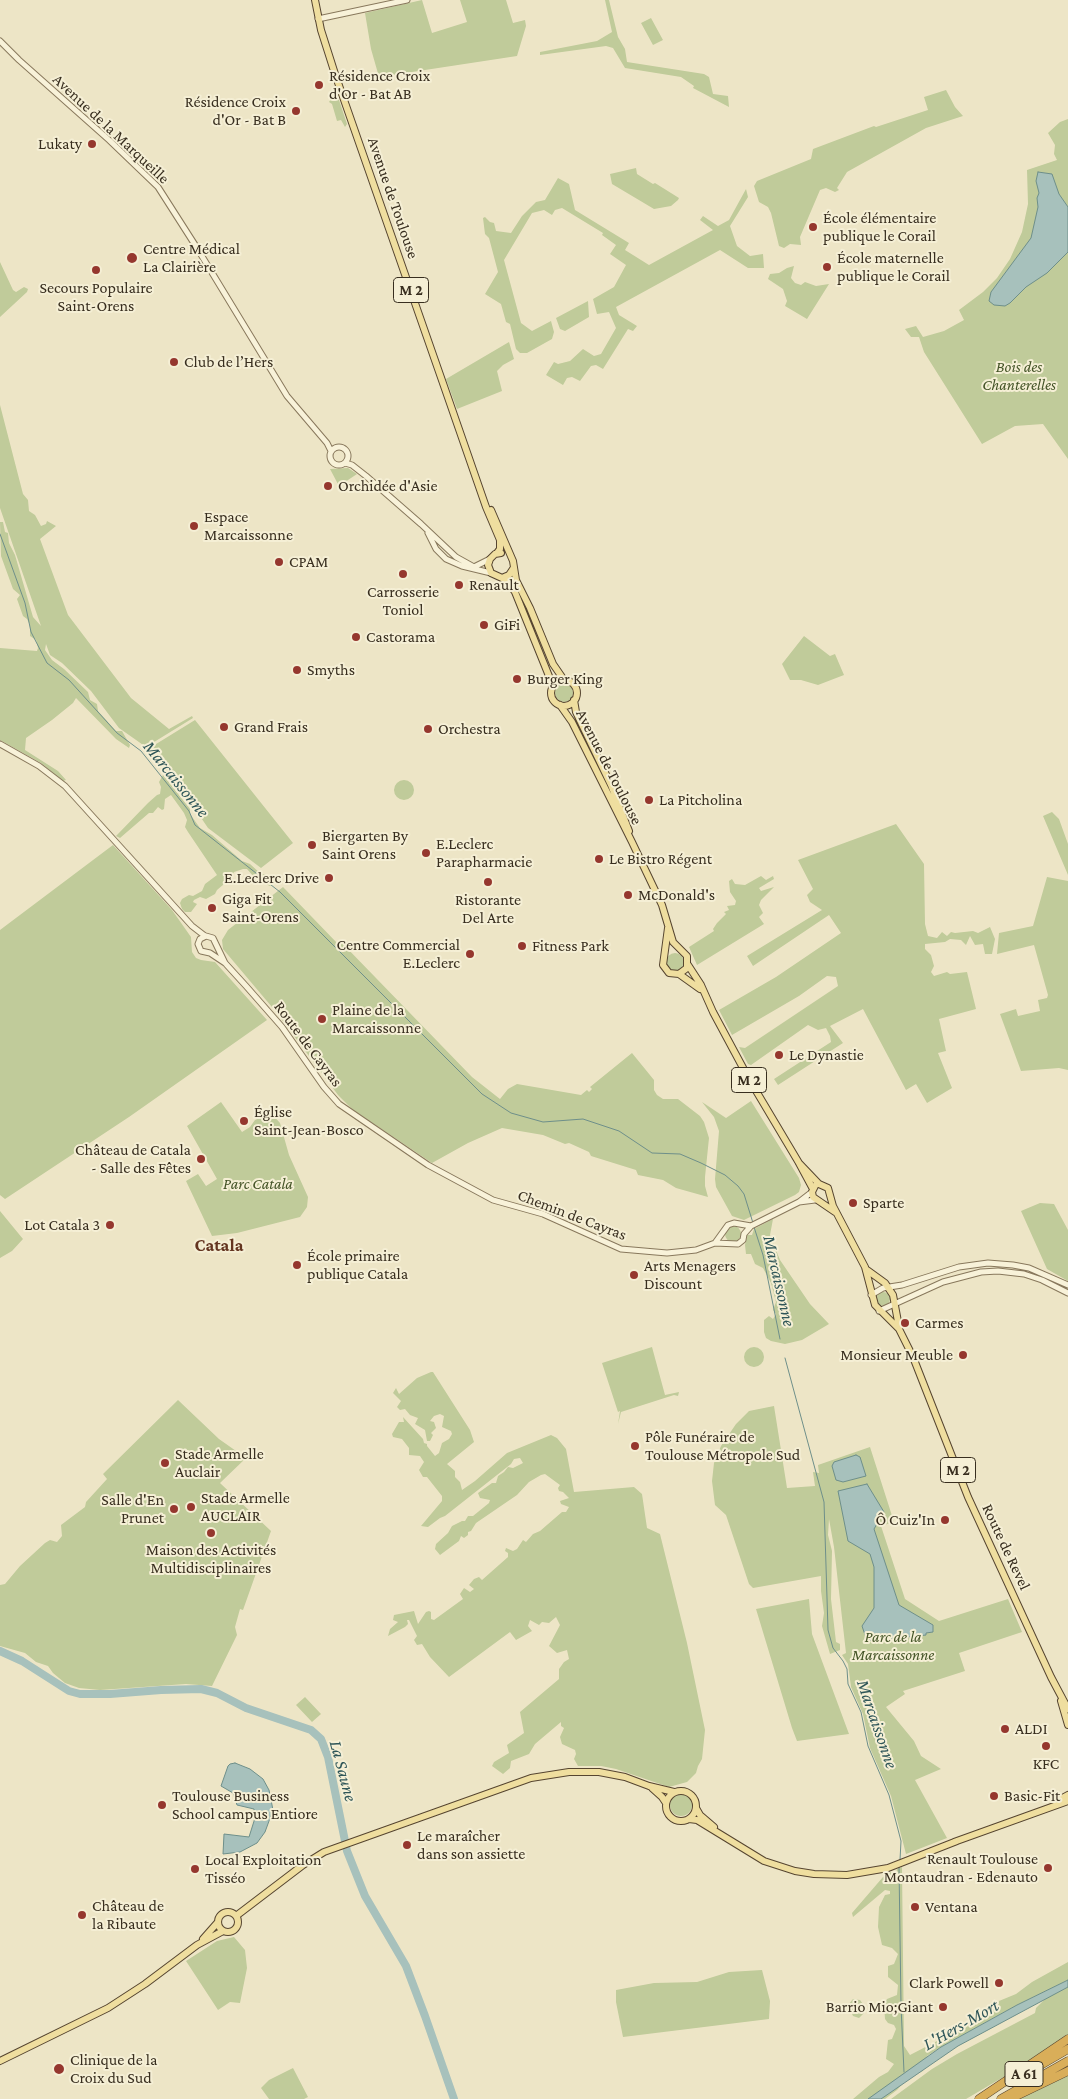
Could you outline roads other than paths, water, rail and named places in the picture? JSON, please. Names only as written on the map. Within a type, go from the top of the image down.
[{"type":"highway","points":[[980,2099],[1068,2038]]},
{"type":"highway","name":"A 61","points":[[980,2099],[1068,2049]]},
{"type":"highway","name":"A 61","points":[[1004,2098],[1068,2061]]},
{"type":"highway","points":[[1004,2098],[1012,2098],[1068,2071]]},
{"type":"main road","name":"M 2","points":[[315,0],[318,18]]},
{"type":"main road","name":"Avenue de Toulouse","points":[[318,18],[344,100],[500,540],[500,549],[497,553]]},
{"type":"main road","name":"Avenue de Toulouse","points":[[484,498],[501,530],[509,556]]},
{"type":"main road","points":[[553,686],[515,592],[508,582],[491,573],[488,565],[490,559],[497,553],[509,556],[513,562],[516,580],[530,608],[553,664],[564,680]]},
{"type":"main road","points":[[502,578],[509,575],[513,568]]},
{"type":"main road","points":[[564,680],[571,682],[576,688],[574,700],[568,705],[560,705],[552,698],[551,692],[553,686],[564,680]]},
{"type":"main road","name":"Avenue de Toulouse","points":[[574,700],[576,712],[611,785],[632,842]]},
{"type":"main road","name":"Avenue de Toulouse","points":[[560,705],[572,722],[632,842],[662,905],[668,928]]},
{"type":"main road","points":[[668,928],[673,942],[686,955],[688,965],[679,974],[670,974],[664,969],[662,960],[665,954],[668,928]]},
{"type":"main road","points":[[665,954],[673,949],[679,950]]},
{"type":"main road","name":"Route de Revel","points":[[688,965],[749,1079],[800,1163],[815,1200],[822,1202],[837,1214]]},
{"type":"main road","name":"Route de Revel","points":[[679,974],[692,982],[704,994]]},
{"type":"main road","name":"Route de Revel","points":[[800,1163],[819,1184],[826,1186],[837,1214],[865,1267],[871,1295],[880,1311],[899,1329]]},
{"type":"main road","points":[[812,1190],[819,1184]]},
{"type":"main road","points":[[822,1202],[827,1200],[830,1195]]},
{"type":"main road","name":"Route de Revel","points":[[865,1267],[888,1287],[896,1304],[899,1329],[920,1375],[968,1497],[1068,1709]]},
{"type":"main road","name":"Route de Revel","points":[[1059,1692],[1068,1725]]},
{"type":"main road","points":[[236,1916],[303,1865],[337,1847],[520,1782],[554,1773],[582,1771],[625,1777],[649,1786],[674,1792]]},
{"type":"main road","points":[[649,1786],[662,1797],[666,1803],[667,1812],[672,1818],[680,1821],[697,1820],[764,1861],[795,1871],[837,1876],[875,1871],[903,1862],[1050,1806],[1068,1801]]},
{"type":"main road","points":[[666,1803],[674,1792],[680,1790],[690,1793],[694,1798],[700,1815],[737,1844]]},
{"type":"main road","points":[[1050,1806],[1068,1795]]},
{"type":"main road","points":[[689,1819],[696,1808]]},
{"type":"main road","points":[[0,2061],[114,2004],[145,1984],[197,1945],[223,1931],[231,1932],[237,1927],[238,1919],[236,1916],[225,1912],[197,1945]]},
{"type":"main road","points":[[218,1922],[223,1931]]},
{"type":"street","points":[[318,18],[407,0]]},
{"type":"street","name":"Avenue de la Marqueille","points":[[0,41],[158,187],[198,248],[287,396],[327,443],[331,451]]},
{"type":"street","name":"Avenue de la Marqueille","points":[[327,443],[336,447]]},
{"type":"street","points":[[336,447],[342,447],[346,450],[346,461],[337,465],[332,462],[329,457],[331,451],[336,447]]},
{"type":"street","points":[[346,461],[456,557],[469,565],[480,565],[490,559]]},
{"type":"street","points":[[427,530],[436,549],[446,558],[462,566],[491,573]]},
{"type":"street","name":"Route de Cayras","points":[[0,744],[39,766],[65,786],[192,926],[204,936],[213,938],[225,963],[282,1027],[334,1099],[358,1118],[428,1165]]},
{"type":"street","name":"Route de Cayras","points":[[192,926],[201,951],[210,953],[225,963]]},
{"type":"street","points":[[198,944],[204,936]]},
{"type":"street","points":[[210,953],[216,946]]},
{"type":"street","name":"Chemin de Cayras","points":[[428,1165],[493,1200],[543,1214],[621,1249],[650,1253],[696,1250],[716,1243],[738,1244],[743,1240],[744,1234],[751,1226],[799,1202],[812,1190]]},
{"type":"street","name":"Chemin de Cayras","points":[[799,1202],[815,1200]]},
{"type":"street","points":[[716,1243],[728,1225],[751,1226]]},
{"type":"street","points":[[739,1225],[744,1234]]},
{"type":"street","points":[[722,1234],[727,1243]]},
{"type":"street","points":[[871,1295],[888,1287],[902,1285],[959,1267],[998,1263],[1035,1270],[1068,1285]]},
{"type":"street","points":[[880,1311],[952,1279],[989,1271],[1016,1272],[1035,1277],[1068,1293]]},
{"type":"water","points":[[1038,172],[1052,174],[1059,194],[1068,207],[1068,252],[1047,273],[1026,287],[1010,303],[1005,306],[994,305],[989,301],[991,292],[1031,238],[1038,207],[1037,198],[1039,193],[1036,181]]},
{"type":"water","points":[[856,1455],[860,1457],[866,1476],[843,1482],[836,1480],[832,1466],[834,1462]]},
{"type":"water","points":[[867,1484],[884,1512],[874,1529],[899,1605],[933,1625],[933,1632],[926,1633],[926,1635],[871,1641],[865,1635],[862,1626],[874,1608],[874,1567],[870,1554],[848,1541],[838,1491]]},
{"type":"water","points":[[235,1763],[250,1769],[263,1779],[269,1790],[273,1810],[265,1832],[257,1843],[240,1852],[223,1854],[224,1834],[249,1837],[255,1818],[254,1809],[237,1805],[233,1793],[221,1786],[228,1766]]},
{"type":"water","points":[[1068,1980],[1068,1987],[958,2046],[881,2099],[868,2099],[941,2047],[1017,2005]]},
{"type":"waterway","name":"Marcaissonne","points":[[0,534],[25,603],[31,632],[47,663],[69,680],[117,733],[141,751],[189,811],[195,825],[280,892],[482,1094],[511,1113],[543,1122],[583,1119],[619,1131],[652,1153],[680,1154],[701,1163],[725,1175],[738,1186],[744,1194],[753,1223]]},
{"type":"waterway","name":"Marcaissonne","points":[[754,1227],[763,1255],[780,1339]]},
{"type":"waterway","name":"Marcaissonne","points":[[785,1358],[824,1502],[828,1630],[833,1648],[847,1669],[848,1684],[861,1712],[868,1746],[889,1795],[901,1841],[900,1860]]},
{"type":"waterway","name":"La Saune","points":[[0,1651],[22,1661],[69,1691],[80,1694],[110,1694],[201,1689],[217,1693],[246,1708],[311,1730],[321,1739],[328,1757],[347,1851],[365,1896],[406,1966],[454,2099]]},
{"type":"waterway","name":"Marcaissonne","points":[[899,1866],[904,2072]]},
{"type":"place","name":"Résidence Croix d'Or - Bat AB","points":[[319,85]]},
{"type":"place","name":"Résidence Croix d'Or - Bat B","points":[[296,111]]},
{"type":"place","name":"Lukaty","points":[[92,144]]},
{"type":"place","name":"École élémentaire publique le Corail","points":[[813,227]]},
{"type":"place","name":"Centre Médical La Clairière","points":[[132,258]]},
{"type":"place","name":"École maternelle publique le Corail","points":[[827,267]]},
{"type":"place","name":"Secours Populaire Saint-Orens","points":[[96,270]]},
{"type":"place","name":"Club de l’Hers","points":[[174,362]]},
{"type":"place","name":"Orchidée d'Asie","points":[[328,486]]},
{"type":"place","name":"Espace Marcaissonne","points":[[194,526]]},
{"type":"place","name":"CPAM","points":[[279,562]]},
{"type":"place","name":"Carrosserie Toniol","points":[[403,574]]},
{"type":"place","name":"Renault","points":[[459,585]]},
{"type":"place","name":"GiFi","points":[[484,625]]},
{"type":"place","name":"Castorama","points":[[356,637]]},
{"type":"place","name":"Smyths","points":[[297,670]]},
{"type":"place","name":"Burger King","points":[[517,679]]},
{"type":"place","name":"Grand Frais","points":[[224,727]]},
{"type":"place","name":"Orchestra","points":[[428,729]]},
{"type":"place","name":"La Pitcholina","points":[[649,800]]},
{"type":"place","name":"Biergarten By Saint Orens","points":[[312,845]]},
{"type":"place","name":"E.Leclerc Parapharmacie","points":[[426,853]]},
{"type":"place","name":"Le Bistro Régent","points":[[599,859]]},
{"type":"place","name":"E.Leclerc Drive","points":[[329,878]]},
{"type":"place","name":"Ristorante Del Arte","points":[[488,882]]},
{"type":"place","name":"McDonald's","points":[[628,895]]},
{"type":"place","name":"Giga Fit Saint-Orens","points":[[212,908]]},
{"type":"place","name":"Fitness Park","points":[[522,946]]},
{"type":"place","name":"Centre Commercial E.Leclerc","points":[[470,954]]},
{"type":"place","name":"Plaine de la Marcaissonne","points":[[322,1019]]},
{"type":"place","name":"Le Dynastie","points":[[779,1055]]},
{"type":"place","name":"Église Saint-Jean-Bosco","points":[[244,1121]]},
{"type":"place","name":"Château de Catala - Salle des Fêtes","points":[[201,1159]]},
{"type":"place","name":"Sparte","points":[[853,1203]]},
{"type":"place","name":"Lot Catala 3","points":[[110,1225]]},
{"type":"place","name":"École primaire publique Catala","points":[[297,1265]]},
{"type":"place","name":"Arts Menagers Discount","points":[[634,1275]]},
{"type":"place","name":"Carmes","points":[[905,1323]]},
{"type":"place","name":"Monsieur Meuble","points":[[963,1355]]},
{"type":"place","name":"Pôle Funéraire de Toulouse Métropole Sud","points":[[635,1446]]},
{"type":"place","name":"Stade Armelle Auclair","points":[[165,1463]]},
{"type":"place","name":"Stade Armelle AUCLAIR","points":[[191,1507]]},
{"type":"place","name":"Salle d'En Prunet","points":[[174,1509]]},
{"type":"place","name":"Ô Cuiz'In","points":[[945,1520]]},
{"type":"place","name":"Maison des Activités Multidisciplinaires","points":[[211,1533]]},
{"type":"place","name":"ALDI","points":[[1005,1729]]},
{"type":"place","name":"KFC","points":[[1046,1746]]},
{"type":"place","name":"Basic-Fit","points":[[994,1796]]},
{"type":"place","name":"Toulouse Business School campus Entiore","points":[[162,1805]]},
{"type":"place","name":"Le maraîcher dans son assiette","points":[[407,1845]]},
{"type":"place","name":"Renault Toulouse Montaudran - Edenauto","points":[[1048,1868]]},
{"type":"place","name":"Local Exploitation Tisséo","points":[[195,1869]]},
{"type":"place","name":"Ventana","points":[[915,1907]]},
{"type":"place","name":"Château de la Ribaute","points":[[82,1915]]},
{"type":"place","name":"Clark Powell","points":[[999,1983]]},
{"type":"place","name":"Barrio Mio;Giant","points":[[943,2007]]},
{"type":"place","name":"Clinique de la Croix du Sud","points":[[59,2069]]},
{"type":"district","name":"Catala","points":[[219,1245]]},
{"type":"park label","name":"Bois des Chanterelles","points":[[1019,376]]},
{"type":"park label","name":"Parc Catala","points":[[258,1184]]},
{"type":"park label","name":"Parc de la Marcaissonne","points":[[893,1646]]},
{"type":"water label","name":"L'Hers-Mort","points":[[961,2025]]}]
